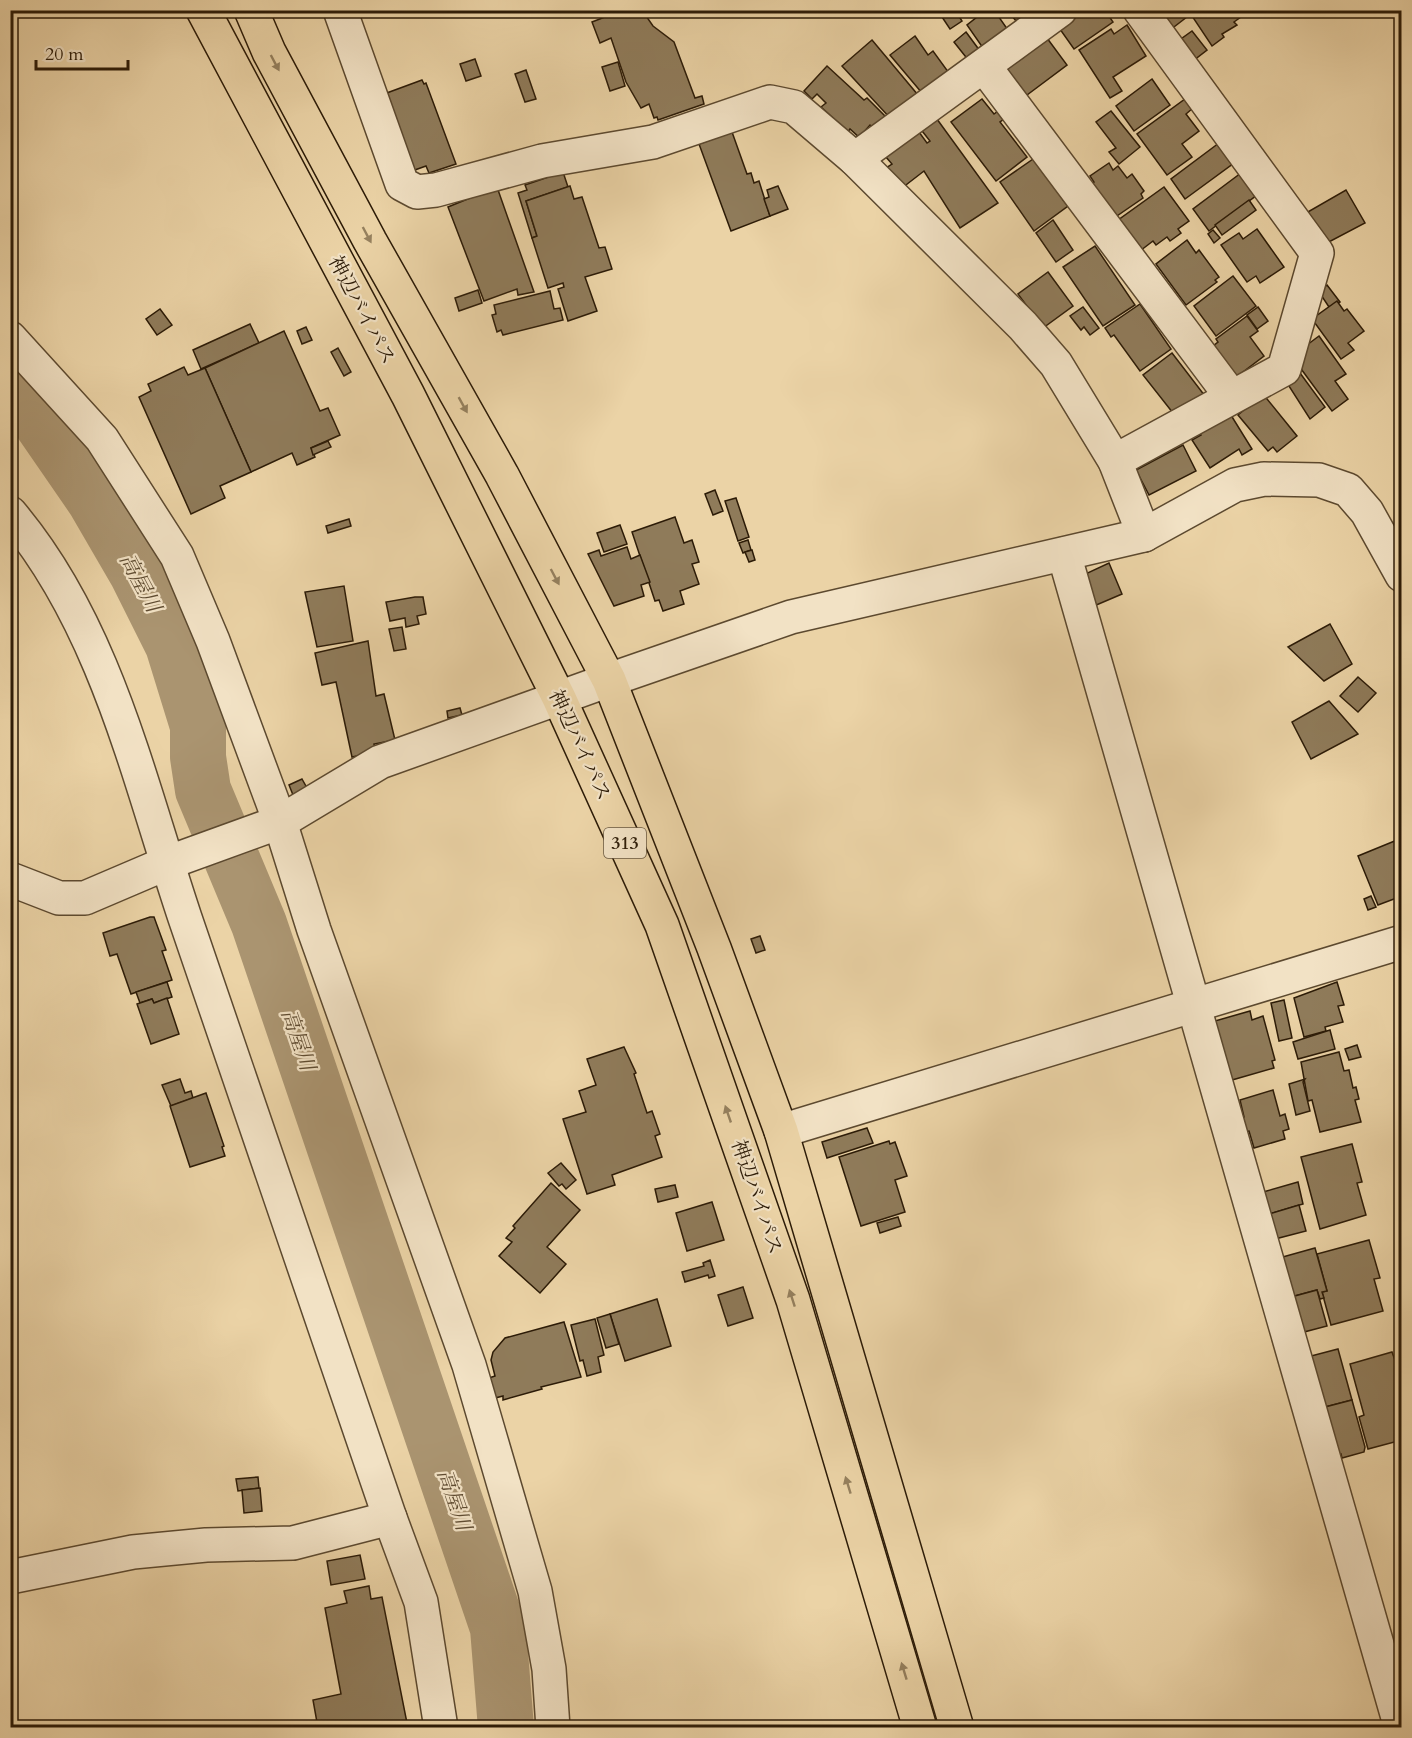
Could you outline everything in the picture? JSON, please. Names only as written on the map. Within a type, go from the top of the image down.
[{"type":"highway","name":"神辺バイパス","points":[[203,10],[408,395],[559,698],[662,925],[793,1300],[920,1728]]},
{"type":"highway","name":"神辺バイパス","points":[[251,10],[269,52],[502,475],[609,680],[714,948],[781,1131],[957,1728]]},
{"type":"street","points":[[340,10],[402,184],[417,192],[436,190],[542,161],[652,142],[770,102],[794,107],[855,159],[1023,326],[1056,364],[1115,461],[1144,535]]},
{"type":"street","points":[[855,159],[1060,10]]},
{"type":"street","points":[[1115,461],[1284,369],[1317,253],[1140,10]]},
{"type":"street","points":[[984,66],[1231,396]]},
{"type":"street","points":[[10,338],[102,439],[177,556],[213,641],[272,824],[314,930],[469,1365],[535,1591],[549,1669],[553,1728]]},
{"type":"street","points":[[10,879],[59,898],[85,898],[170,862],[272,824],[380,762],[791,617],[1144,535],[1234,485],[1264,479],[1319,480],[1348,490],[1367,512],[1401,575]]},
{"type":"street","points":[[10,513],[29,535],[74,608],[119,713],[390,1518],[421,1602],[441,1728]]},
{"type":"street","points":[[1064,554],[1401,1728]]},
{"type":"street","points":[[781,1131],[1401,942]]},
{"type":"street","points":[[10,1577],[132,1552],[206,1545],[292,1543],[390,1518]]},
{"type":"building","points":[[610,10],[642,10],[653,26],[674,42],[695,98],[702,96],[704,104],[658,120],[657,117],[654,118],[649,104],[641,108],[626,82],[611,38],[600,43],[592,22],[613,14]]},
{"type":"building","points":[[955,10],[962,21],[950,29],[942,17]]},
{"type":"building","points":[[986,10],[994,10],[1008,30],[983,48],[967,25]]},
{"type":"building","points":[[1007,10],[1029,10],[1016,21]]},
{"type":"building","points":[[1079,10],[1105,10],[1113,22],[1074,49],[1057,25]]},
{"type":"building","points":[[1155,10],[1196,10],[1170,30]]},
{"type":"building","points":[[1200,10],[1247,10],[1248,12],[1234,22],[1237,25],[1222,34],[1224,37],[1212,46],[1192,16]]},
{"type":"building","points":[[1127,25],[1146,56],[1113,77],[1122,91],[1110,98],[1079,50],[1111,29],[1114,34]]},
{"type":"building","points":[[1192,31],[1207,50],[1189,64],[1174,44]]},
{"type":"building","points":[[966,32],[980,51],[969,61],[954,42]]},
{"type":"building","points":[[1044,34],[1067,65],[1023,98],[1004,71],[1024,57],[1022,54]]},
{"type":"building","points":[[915,36],[928,55],[933,51],[949,73],[922,93],[890,55]]},
{"type":"building","points":[[872,40],[918,95],[891,119],[842,66]]},
{"type":"building","points":[[475,59],[481,76],[466,81],[460,64]]},
{"type":"building","points":[[618,62],[625,86],[610,91],[602,67]]},
{"type":"building","points":[[827,66],[864,100],[867,98],[886,117],[874,129],[870,125],[862,134],[861,139],[850,129],[848,132],[821,107],[826,103],[817,94],[812,99],[804,91]]},
{"type":"building","points":[[526,70],[536,99],[525,102],[515,74]]},
{"type":"building","points":[[1152,79],[1170,105],[1134,131],[1116,106]]},
{"type":"building","points":[[422,80],[424,84],[426,83],[456,164],[429,173],[426,166],[412,171],[384,94]]},
{"type":"building","points":[[982,99],[994,114],[998,111],[1004,119],[1000,122],[1027,157],[996,181],[951,122]]},
{"type":"building","points":[[1185,99],[1193,108],[1186,114],[1199,131],[1182,144],[1192,157],[1167,175],[1137,134]]},
{"type":"building","points":[[1111,111],[1140,147],[1119,164],[1109,152],[1116,148],[1096,122]]},
{"type":"building","points":[[934,115],[998,203],[960,228],[924,171],[902,188],[886,168],[892,164],[886,157],[919,132],[927,143],[930,141],[919,127]]},
{"type":"building","points":[[732,132],[747,174],[751,173],[754,183],[759,181],[770,216],[731,231],[699,144]]},
{"type":"building","points":[[1219,143],[1234,163],[1185,199],[1171,179]]},
{"type":"building","points":[[1036,157],[1068,206],[1034,231],[1000,182]]},
{"type":"building","points":[[1109,163],[1113,170],[1118,166],[1127,178],[1132,174],[1144,191],[1141,194],[1143,198],[1111,220],[1087,187],[1094,182],[1090,176]]},
{"type":"building","points":[[563,172],[568,187],[526,201],[537,236],[532,238],[518,193],[527,190],[525,185]]},
{"type":"building","points":[[1241,173],[1257,195],[1209,231],[1193,209]]},
{"type":"building","points":[[570,186],[574,199],[582,197],[599,248],[605,247],[612,269],[585,277],[597,311],[568,321],[558,289],[564,287],[563,283],[548,288],[532,238],[537,236],[526,201]]},
{"type":"building","points":[[778,186],[788,209],[770,216],[764,199],[769,197],[767,190]]},
{"type":"building","points":[[497,187],[534,292],[518,295],[517,289],[484,301],[448,207]]},
{"type":"building","points":[[1164,187],[1189,221],[1178,229],[1181,233],[1170,241],[1167,237],[1156,245],[1153,241],[1136,254],[1114,223]]},
{"type":"building","points":[[1346,190],[1365,223],[1325,244],[1306,213]]},
{"type":"building","points":[[1249,200],[1256,210],[1222,235],[1215,225]]},
{"type":"building","points":[[1053,220],[1073,250],[1056,262],[1036,233]]},
{"type":"building","points":[[1257,229],[1284,267],[1260,283],[1256,276],[1247,282],[1221,245],[1239,233],[1243,239]]},
{"type":"building","points":[[1213,230],[1220,238],[1214,243],[1208,234]]},
{"type":"building","points":[[1187,240],[1196,253],[1199,250],[1219,277],[1215,280],[1217,282],[1186,305],[1156,264]]},
{"type":"building","points":[[1095,246],[1135,305],[1103,326],[1063,267]]},
{"type":"building","points":[[1048,272],[1073,306],[1043,328],[1018,294]]},
{"type":"building","points":[[1233,276],[1256,306],[1216,336],[1194,306]]},
{"type":"building","points":[[1327,285],[1340,302],[1329,307],[1319,292]]},
{"type":"building","points":[[478,290],[482,303],[459,311],[455,298]]},
{"type":"building","points":[[550,291],[554,309],[560,308],[563,320],[503,335],[501,330],[497,332],[492,315],[496,314],[494,305]]},
{"type":"building","points":[[1337,301],[1344,311],[1347,309],[1364,331],[1348,343],[1354,350],[1341,359],[1312,319]]},
{"type":"building","points":[[1140,304],[1171,349],[1140,371],[1114,335],[1111,337],[1105,328]]},
{"type":"building","points":[[1083,307],[1099,328],[1090,335],[1084,327],[1081,330],[1070,316]]},
{"type":"building","points":[[1258,307],[1268,321],[1257,329],[1247,315]]},
{"type":"building","points":[[160,309],[172,325],[157,335],[146,319]]},
{"type":"building","points":[[1247,316],[1258,331],[1250,337],[1264,356],[1231,381],[1208,350],[1218,342],[1216,339]]},
{"type":"building","points":[[250,324],[259,343],[201,369],[193,350]]},
{"type":"building","points":[[306,327],[312,340],[302,344],[297,331]]},
{"type":"building","points":[[284,331],[320,411],[328,408],[340,435],[311,448],[315,457],[297,465],[292,453],[251,472],[205,368]]},
{"type":"building","points":[[1319,336],[1346,374],[1335,381],[1348,399],[1332,411],[1296,362],[1299,351]]},
{"type":"building","points":[[338,348],[351,372],[344,376],[331,352]]},
{"type":"building","points":[[1172,353],[1205,396],[1173,413],[1143,375]]},
{"type":"building","points":[[184,367],[188,375],[205,368],[251,472],[220,486],[225,498],[191,514],[139,397],[151,391],[148,384]]},
{"type":"building","points":[[1300,373],[1325,407],[1310,419],[1287,383]]},
{"type":"building","points":[[1263,394],[1297,436],[1277,452],[1273,447],[1268,451],[1238,415]]},
{"type":"building","points":[[1229,412],[1252,449],[1242,455],[1239,449],[1210,468],[1192,440],[1201,435],[1198,431]]},
{"type":"building","points":[[328,441],[331,447],[313,455],[311,448]]},
{"type":"building","points":[[1183,445],[1196,471],[1149,495],[1136,470]]},
{"type":"building","points":[[715,490],[723,511],[713,515],[705,494]]},
{"type":"building","points":[[736,498],[749,537],[738,541],[725,501]]},
{"type":"building","points":[[675,517],[684,543],[692,540],[699,562],[692,564],[699,584],[680,591],[684,604],[663,611],[659,600],[655,601],[632,532]]},
{"type":"building","points":[[349,519],[351,526],[328,533],[326,526]]},
{"type":"building","points":[[620,525],[627,544],[604,552],[597,533]]},
{"type":"building","points":[[748,540],[751,550],[743,553],[739,543]]},
{"type":"building","points":[[627,547],[631,559],[640,555],[650,582],[641,585],[644,596],[614,606],[588,554],[599,550],[601,556]]},
{"type":"building","points":[[752,550],[755,560],[749,562],[745,552]]},
{"type":"building","points":[[1109,563],[1122,594],[1094,606],[1081,576]]},
{"type":"building","points":[[344,586],[353,641],[317,647],[305,592]]},
{"type":"building","points":[[423,597],[426,614],[417,616],[419,624],[406,627],[405,618],[390,621],[386,602]]},
{"type":"building","points":[[1330,624],[1352,664],[1324,681],[1288,647]]},
{"type":"building","points":[[402,627],[406,649],[394,651],[389,629]]},
{"type":"building","points":[[368,641],[376,696],[384,694],[395,740],[374,744],[376,752],[352,757],[336,682],[322,685],[315,653]]},
{"type":"building","points":[[1358,677],[1376,693],[1358,712],[1340,696]]},
{"type":"building","points":[[1329,701],[1358,734],[1311,759],[1292,722]]},
{"type":"building","points":[[460,708],[462,715],[448,718],[447,711]]},
{"type":"building","points":[[302,779],[307,788],[293,795],[289,785]]},
{"type":"building","points":[[1397,840],[1402,851],[1402,896],[1378,905],[1358,856]]},
{"type":"building","points":[[1371,896],[1376,907],[1368,910],[1364,899]]},
{"type":"building","points":[[154,917],[166,950],[162,951],[172,980],[131,994],[117,954],[110,956],[103,933]]},
{"type":"building","points":[[10,929],[15,945],[10,946]]},
{"type":"building","points":[[760,936],[765,950],[756,953],[751,939]]},
{"type":"building","points":[[167,982],[172,997],[154,1003],[152,999],[140,1003],[136,992]]},
{"type":"building","points":[[1337,982],[1344,1005],[1338,1006],[1343,1022],[1325,1027],[1326,1031],[1304,1037],[1294,998]]},
{"type":"building","points":[[167,998],[179,1034],[151,1044],[137,1004],[152,999],[154,1003]]},
{"type":"building","points":[[1284,1000],[1292,1038],[1279,1041],[1271,1003]]},
{"type":"building","points":[[1250,1011],[1252,1020],[1263,1016],[1275,1060],[1272,1061],[1274,1068],[1232,1080],[1215,1021]]},
{"type":"building","points":[[1330,1030],[1335,1049],[1298,1059],[1293,1042]]},
{"type":"building","points":[[1357,1045],[1361,1057],[1349,1060],[1345,1049]]},
{"type":"building","points":[[624,1047],[636,1073],[634,1074],[647,1113],[652,1111],[660,1134],[655,1136],[662,1157],[612,1175],[615,1185],[587,1194],[563,1119],[586,1112],[579,1091],[596,1085],[587,1059]]},
{"type":"building","points":[[1339,1052],[1344,1071],[1349,1070],[1353,1088],[1356,1087],[1359,1099],[1355,1100],[1361,1122],[1320,1132],[1312,1100],[1308,1101],[1301,1062]]},
{"type":"building","points":[[180,1079],[185,1093],[191,1091],[193,1098],[171,1106],[162,1085]]},
{"type":"building","points":[[1305,1079],[1303,1082],[1310,1111],[1296,1115],[1289,1084]]},
{"type":"building","points":[[1273,1090],[1280,1116],[1285,1114],[1289,1129],[1283,1131],[1285,1139],[1254,1148],[1249,1131],[1244,1132],[1241,1118],[1244,1117],[1240,1100]]},
{"type":"building","points":[[206,1093],[224,1146],[222,1147],[225,1156],[190,1167],[170,1106]]},
{"type":"building","points":[[867,1128],[873,1143],[827,1158],[822,1142]]},
{"type":"building","points":[[889,1141],[890,1144],[895,1142],[907,1176],[895,1180],[905,1212],[861,1226],[839,1157]]},
{"type":"building","points":[[1352,1144],[1362,1182],[1357,1183],[1366,1215],[1320,1229],[1301,1157]]},
{"type":"building","points":[[561,1163],[576,1180],[566,1189],[562,1184],[559,1186],[548,1173]]},
{"type":"building","points":[[1298,1182],[1303,1204],[1269,1214],[1263,1192]]},
{"type":"building","points":[[551,1183],[580,1210],[547,1247],[566,1264],[540,1293],[499,1256],[512,1242],[506,1238],[515,1228],[513,1226]]},
{"type":"building","points":[[675,1185],[678,1197],[658,1202],[655,1189]]},
{"type":"building","points":[[712,1202],[724,1240],[687,1251],[676,1213]]},
{"type":"building","points":[[1299,1205],[1306,1231],[1275,1239],[1269,1214]]},
{"type":"building","points":[[898,1217],[901,1226],[880,1233],[877,1223]]},
{"type":"building","points":[[1369,1240],[1380,1278],[1374,1279],[1383,1311],[1331,1325],[1322,1292],[1327,1291],[1317,1254]]},
{"type":"building","points":[[1315,1248],[1327,1291],[1322,1292],[1324,1298],[1320,1299],[1317,1290],[1291,1297],[1279,1258]]},
{"type":"building","points":[[710,1260],[715,1276],[709,1278],[708,1275],[685,1282],[682,1272],[704,1266],[703,1263]]},
{"type":"building","points":[[743,1287],[753,1318],[728,1326],[718,1295]]},
{"type":"building","points":[[1317,1290],[1327,1326],[1304,1332],[1291,1297]]},
{"type":"building","points":[[657,1299],[671,1346],[625,1361],[610,1314]]},
{"type":"building","points":[[610,1314],[619,1344],[606,1348],[597,1318]]},
{"type":"building","points":[[595,1319],[604,1355],[598,1357],[601,1372],[587,1376],[583,1360],[580,1361],[571,1325]]},
{"type":"building","points":[[564,1322],[581,1377],[503,1400],[503,1396],[495,1398],[489,1378],[495,1376],[491,1360],[493,1352],[505,1338]]},
{"type":"building","points":[[1338,1349],[1352,1400],[1325,1407],[1311,1356]]},
{"type":"building","points":[[1392,1352],[1402,1380],[1402,1440],[1368,1449],[1359,1417],[1364,1415],[1350,1364]]},
{"type":"building","points":[[1352,1400],[1365,1447],[1364,1452],[1342,1458],[1341,1454],[1338,1455],[1325,1407]]},
{"type":"building","points":[[258,1477],[259,1488],[238,1491],[236,1479]]},
{"type":"building","points":[[260,1488],[262,1511],[244,1513],[242,1490]]},
{"type":"building","points":[[360,1555],[365,1579],[331,1585],[327,1561]]},
{"type":"building","points":[[369,1586],[371,1599],[382,1597],[408,1728],[318,1728],[313,1700],[341,1694],[325,1608],[347,1603],[344,1591]]},
{"type":"waterway","name":"高屋川","points":[[10,388],[32,409],[94,499],[137,573],[173,645],[198,726],[198,757],[203,790],[259,924],[498,1628],[506,1728]]}]
